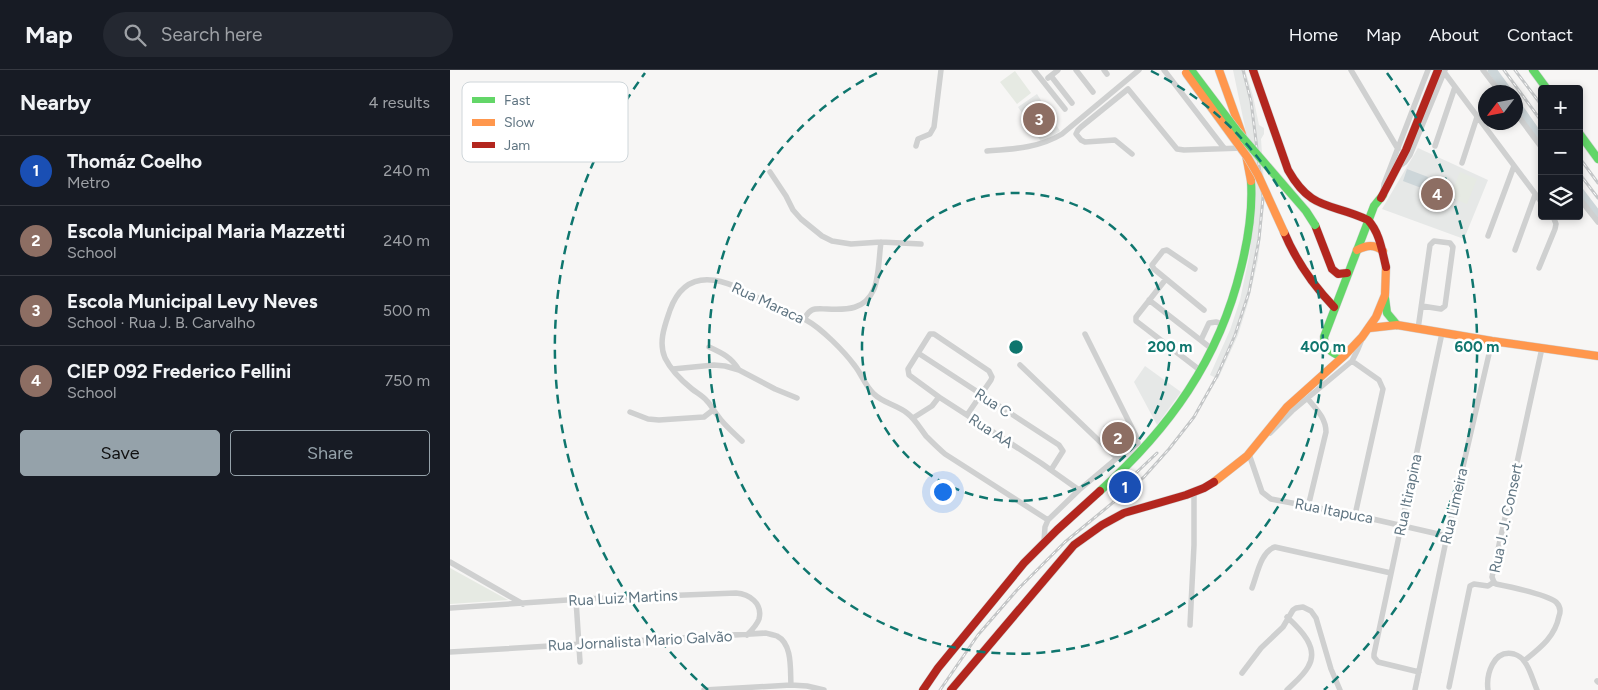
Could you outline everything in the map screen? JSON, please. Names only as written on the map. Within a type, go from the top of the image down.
[{"type":"main road","points":[[923,690],[1004,585],[1044,542],[1141,452],[1180,405],[1212,349],[1238,282],[1251,222],[1252,194],[1251,179],[1239,124],[1219,70]]},
{"type":"main road","points":[[951,690],[1074,545],[1093,530],[1117,516],[1194,492],[1212,483],[1232,468],[1249,454],[1287,407],[1362,337],[1377,316],[1384,298],[1387,271],[1383,251],[1376,233],[1368,220],[1315,202],[1296,185],[1285,162],[1253,70]]},
{"type":"main road","points":[[1533,70],[1544,85]]},
{"type":"main road","points":[[1187,71],[1306,211],[1315,225],[1332,269],[1338,274],[1347,273]]},
{"type":"main road","points":[[1187,71],[1258,175],[1300,268],[1334,307]]},
{"type":"main road","points":[[1376,233],[1375,217],[1383,195],[1398,166],[1402,150],[1443,71]]},
{"type":"main road","points":[[1583,138],[1598,159]]},
{"type":"main road","points":[[1342,357],[1328,350],[1324,341],[1334,307],[1368,220],[1374,206],[1383,195]]},
{"type":"main road","points":[[1357,250],[1371,244],[1383,251]]},
{"type":"main road","points":[[1384,298],[1387,314],[1397,325]]},
{"type":"main road","points":[[1370,328],[1397,325],[1492,342],[1598,356]]},
{"type":"street","points":[[916,146],[918,140],[930,134],[934,128],[941,70]]},
{"type":"street","points":[[1034,70],[1065,109]]},
{"type":"street","points":[[1043,82],[1058,70]]},
{"type":"street","points":[[1076,70],[1093,92]]},
{"type":"street","points":[[987,151],[1032,146],[1053,139],[1062,134],[1139,70]]},
{"type":"street","points":[[1164,70],[1224,148]]},
{"type":"street","points":[[1351,70],[1402,150]]},
{"type":"street","points":[[1383,195],[1384,184],[1402,150],[1428,70]]},
{"type":"street","points":[[1483,70],[1495,85]]},
{"type":"street","points":[[1443,71],[1538,198]]},
{"type":"street","points":[[1398,166],[1405,162],[1410,155],[1443,71]]},
{"type":"street","points":[[1051,76],[1072,103]]},
{"type":"street","points":[[1435,146],[1455,87]]},
{"type":"street","points":[[1132,154],[1115,140],[1085,142],[1080,140],[1076,134],[1078,130],[1128,89],[1177,149],[1245,148]]},
{"type":"street","points":[[1462,163],[1477,117]]},
{"type":"street","points":[[1523,122],[1538,143]]},
{"type":"street","points":[[1488,236],[1514,166]]},
{"type":"street","points":[[770,172],[793,210],[822,236],[841,244],[881,242],[922,244]]},
{"type":"street","points":[[1515,250],[1535,195]]},
{"type":"street","points":[[1583,203],[1598,222]]},
{"type":"street","points":[[1539,268],[1555,229],[1556,224],[1554,220]]},
{"type":"street","points":[[1418,329],[1430,245],[1434,241],[1450,243],[1453,247],[1445,306],[1441,309],[1422,306]]},
{"type":"street","points":[[804,319],[814,309],[845,310],[855,308],[871,296],[875,287],[881,242]]},
{"type":"street","points":[[1196,269],[1170,250],[1164,250],[1152,265],[1154,269],[1204,310]]},
{"type":"street","points":[[1166,279],[1136,317],[1136,321],[1201,371]]},
{"type":"street","name":"Rua Maraca","points":[[742,441],[724,423],[707,401],[673,369],[665,358],[662,342],[664,328],[678,295],[690,284],[699,281],[712,280],[744,289],[775,308],[804,319],[820,330],[850,359],[874,394],[882,400],[902,409],[913,418],[926,435],[945,454],[1048,520]]},
{"type":"street","points":[[1149,300],[1212,349]]},
{"type":"street","points":[[1201,340],[1209,323],[1223,324]]},
{"type":"street","name":"Rua Itirapina","points":[[1419,672],[1381,663],[1374,657],[1374,650],[1442,332]]},
{"type":"street","points":[[918,354],[926,338],[930,334],[934,334],[989,371],[991,380],[967,415]]},
{"type":"street","points":[[1044,542],[1045,527],[1048,520],[1078,490],[1135,445],[1138,440],[1085,334]]},
{"type":"street","points":[[1259,442],[1352,361],[1362,337]]},
{"type":"street","name":"Rua Limeira","points":[[1415,690],[1492,342]]},
{"type":"street","points":[[709,347],[727,356],[735,363],[739,370]]},
{"type":"street","name":"Rua J. J. Consert","points":[[1524,661],[1550,638],[1557,625],[1559,607],[1550,599],[1494,582],[1492,577],[1542,348]]},
{"type":"street","name":"Rua AA","points":[[918,354],[907,372],[912,378],[1078,490]]},
{"type":"street","name":"Rua C","points":[[918,354],[1059,445],[1063,451],[1051,470]]},
{"type":"street","points":[[1352,361],[1379,380],[1383,389],[1355,515]]},
{"type":"street","points":[[673,369],[714,365],[739,370],[775,390],[796,398]]},
{"type":"street","points":[[1020,365],[1117,458]]},
{"type":"street","points":[[913,418],[932,406],[939,397]]},
{"type":"street","points":[[1308,399],[1326,425],[1326,432],[1308,506]]},
{"type":"street","points":[[630,412],[659,420],[704,417],[714,410]]},
{"type":"street","name":"Rua Itapuca","points":[[1249,454],[1260,488],[1266,496],[1448,536]]},
{"type":"street","points":[[1190,625],[1194,545],[1194,492]]},
{"type":"street","points":[[1252,588],[1264,555],[1268,550],[1275,547],[1391,572]]},
{"type":"street","points":[[450,562],[523,604]]},
{"type":"street","points":[[1449,687],[1470,586],[1474,584],[1488,586],[1494,582]]},
{"type":"street","name":"Rua Luiz Martins","points":[[450,608],[736,593],[752,597],[760,611],[759,619],[747,635]]},
{"type":"street","points":[[576,600],[580,662]]},
{"type":"street","points":[[1242,673],[1261,648],[1283,626],[1293,610],[1300,606],[1308,608],[1316,618],[1330,669],[1340,690]]},
{"type":"street","points":[[1287,618],[1308,639],[1311,654],[1309,667],[1287,690]]},
{"type":"street","name":"Rua Jornalista Mario Galvão","points":[[450,652],[766,634],[777,636],[786,647],[790,660],[791,685]]},
{"type":"street","points":[[1488,690],[1488,677],[1495,660],[1500,656],[1511,654],[1524,661],[1537,690]]},
{"type":"street","points":[[704,690],[791,685],[824,690]]},
{"type":"shaded area","points":[[1233,70],[1245,70],[1259,125],[1264,128],[1264,134],[1261,139],[1265,198],[1258,260],[1248,303],[1238,335],[1218,379],[1210,375],[1230,330],[1240,300],[1255,214],[1256,180]]},
{"type":"shaded area","points":[[1015,71],[1031,93],[1017,104],[1000,82]]},
{"type":"shaded area","points":[[1037,94],[1060,131],[1042,143],[1018,107]]},
{"type":"shaded area","points":[[1418,148],[1488,180],[1464,239],[1382,209]]},
{"type":"shaded area","points":[[1407,169],[1428,177],[1424,189],[1403,181]]},
{"type":"shaded area","points":[[1460,172],[1477,179],[1467,204],[1450,197]]},
{"type":"shaded area","points":[[1145,366],[1181,392],[1157,425],[1134,382]]},
{"type":"shaded area","points":[[1117,420],[1126,439],[1113,446],[1103,426]]},
{"type":"shaded area","points":[[450,568],[508,600],[450,604]]},
{"type":"waterway","points":[[1492,70],[1503,85]]},
{"type":"waterway","points":[[1523,114],[1538,135]]},
{"type":"waterway","points":[[1583,196],[1598,216]]},
{"type":"railway","points":[[940,690],[978,635],[1017,590],[1065,542],[1144,477],[1169,449],[1194,417],[1217,376],[1235,335],[1249,292],[1259,239],[1263,197],[1251,101],[1243,70]]},
{"type":"railway","points":[[1504,70],[1538,117]]},
{"type":"railway","points":[[1515,70],[1538,101]]},
{"type":"railway","points":[[1583,162],[1598,183]]},
{"type":"railway","points":[[1581,175],[1598,198]]},
{"type":"railway","points":[[1119,489],[1157,453]]},
{"type":"traffic: fast","points":[[1191,70],[1237,131],[1306,211],[1315,225]]},
{"type":"traffic: fast","points":[[1533,70],[1544,85]]},
{"type":"traffic: fast","points":[[1583,138],[1598,159]]},
{"type":"traffic: fast","points":[[1100,491],[1148,443],[1188,391],[1205,363],[1219,333],[1241,268],[1251,214],[1251,181]]},
{"type":"traffic: fast","points":[[1342,357],[1329,350],[1325,344],[1324,337],[1374,206],[1383,195]]},
{"type":"traffic: fast","points":[[1385,298],[1387,313],[1397,325]]},
{"type":"traffic: slow","points":[[1219,70],[1242,134],[1251,181]]},
{"type":"traffic: slow","points":[[1186,73],[1248,158],[1258,175],[1284,232]]},
{"type":"traffic: slow","points":[[1357,250],[1370,246],[1377,247],[1383,251]]},
{"type":"traffic: slow","points":[[1214,482],[1247,456],[1287,407],[1345,355],[1362,337],[1376,317],[1385,295],[1386,267]]},
{"type":"traffic: slow","points":[[1370,328],[1397,325],[1598,356]]},
{"type":"traffic: jam","points":[[1253,70],[1288,170],[1305,193],[1314,200],[1368,220],[1378,236],[1386,267]]},
{"type":"traffic: jam","points":[[1381,198],[1406,150],[1438,70]]},
{"type":"traffic: jam","points":[[1315,225],[1332,269],[1338,274],[1347,273]]},
{"type":"traffic: jam","points":[[1284,232],[1305,272],[1334,307]]},
{"type":"traffic: jam","points":[[951,690],[1074,545],[1102,525],[1124,513],[1186,495],[1214,482]]},
{"type":"traffic: jam","points":[[923,690],[938,668],[1024,563],[1100,491]]},
{"type":"place","name":"Escola Municipal Levy Neves","points":[[1039,119]]},
{"type":"place","name":"CIEP 092 Frederico Fellini","points":[[1437,194]]},
{"type":"place","name":"Escola Municipal Maria Mazzetti","points":[[1118,438]]},
{"type":"place","name":"Thomáz Coelho","points":[[1125,487]]}]
